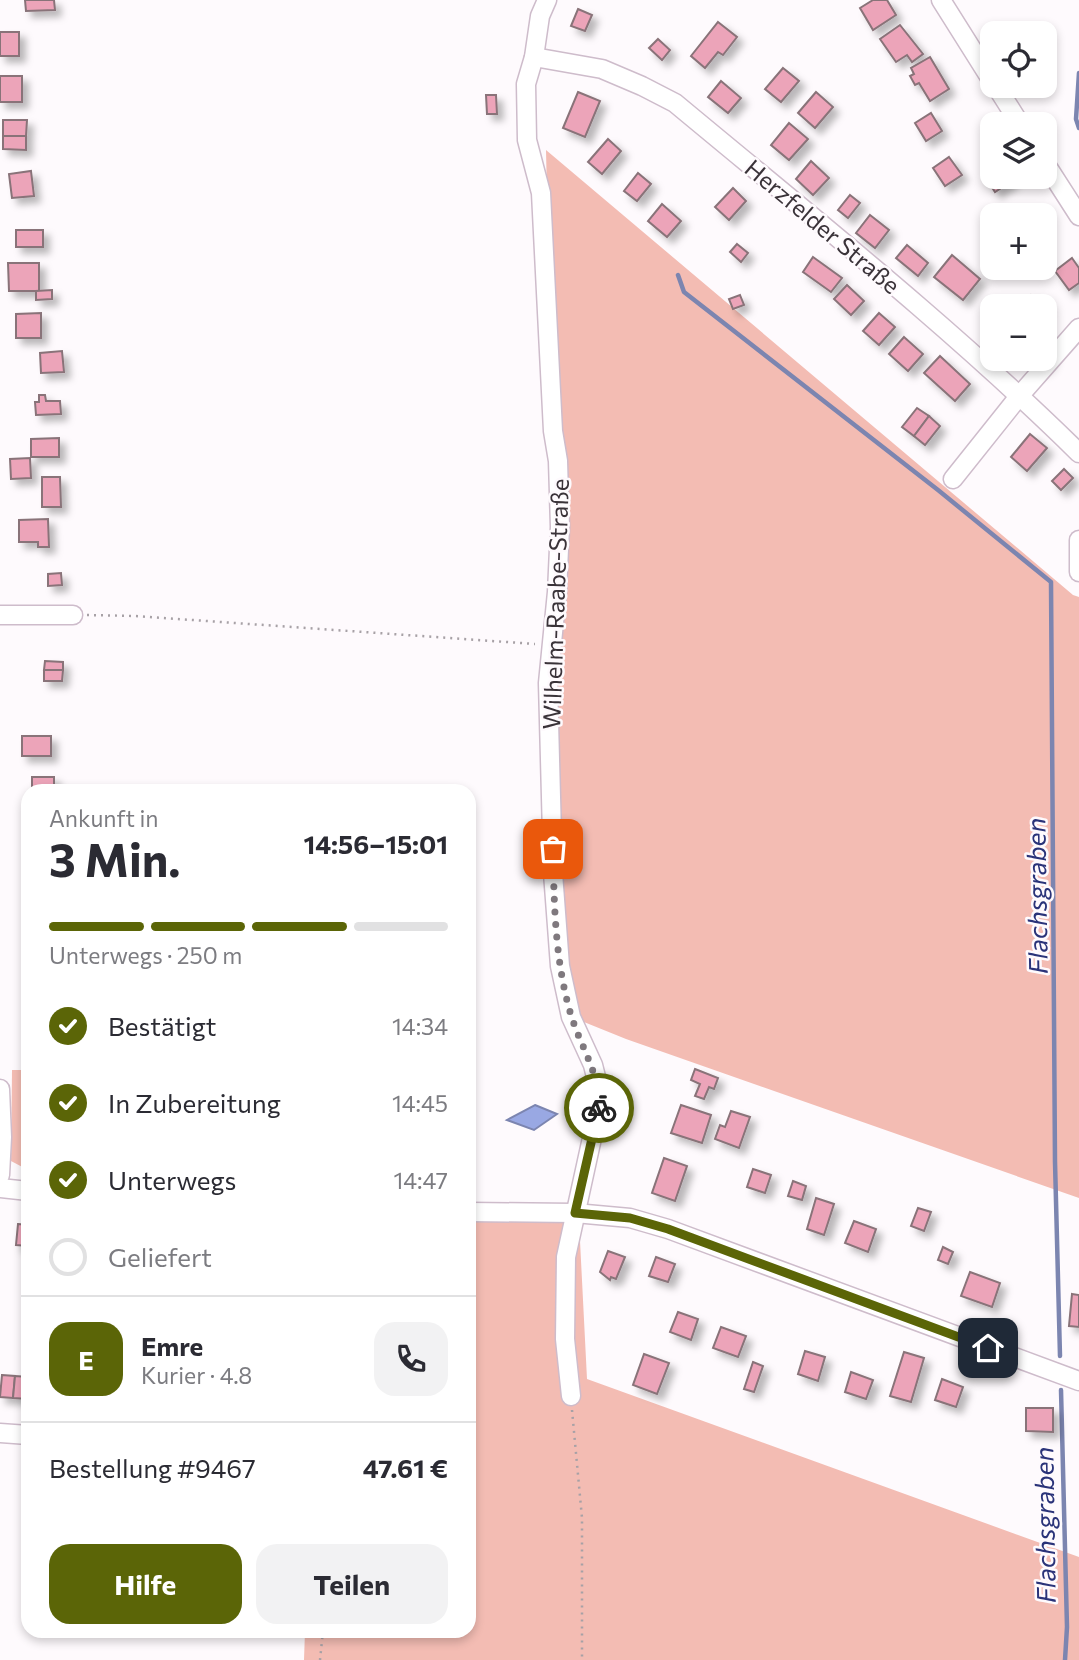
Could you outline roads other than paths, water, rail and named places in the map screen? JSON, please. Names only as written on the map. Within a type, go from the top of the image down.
[{"type":"street","points":[[941,0],[980,61]]},
{"type":"street","name":"Wilhelm-Raabe-Straße","points":[[541,5],[534,57],[526,84],[527,140],[541,192],[553,431],[558,461],[560,527],[548,683],[553,873],[560,966],[572,1017],[593,1065],[599,1106],[566,1257],[565,1339],[571,1396]]},
{"type":"street","name":"Herzfelder Straße","points":[[534,57],[602,69],[675,103],[905,295],[1020,395],[1079,453]]},
{"type":"street","points":[[1057,182],[1079,216]]},
{"type":"street","points":[[953,479],[1020,395],[1079,328]]},
{"type":"street","points":[[1079,540],[1079,572]]},
{"type":"street","points":[[0,615],[73,615]]},
{"type":"street","points":[[0,1089],[0,1175]]},
{"type":"street","points":[[0,1188],[21,1190]]},
{"type":"street","points":[[476,1212],[575,1213],[630,1218],[668,1229],[1079,1381]]},
{"type":"street","points":[[0,1433],[21,1434]]},
{"type":"water","points":[[535,1105],[557,1114],[534,1130],[507,1120]]},
{"type":"waterway","points":[[1079,73],[1076,119],[1079,128]]},
{"type":"waterway","name":"Flachsgraben","points":[[678,275],[684,292],[938,490],[1051,582],[1055,1162],[1060,1356]]},
{"type":"waterway","name":"Flachsgraben","points":[[1061,1390],[1067,1627],[1065,1660]]}]
